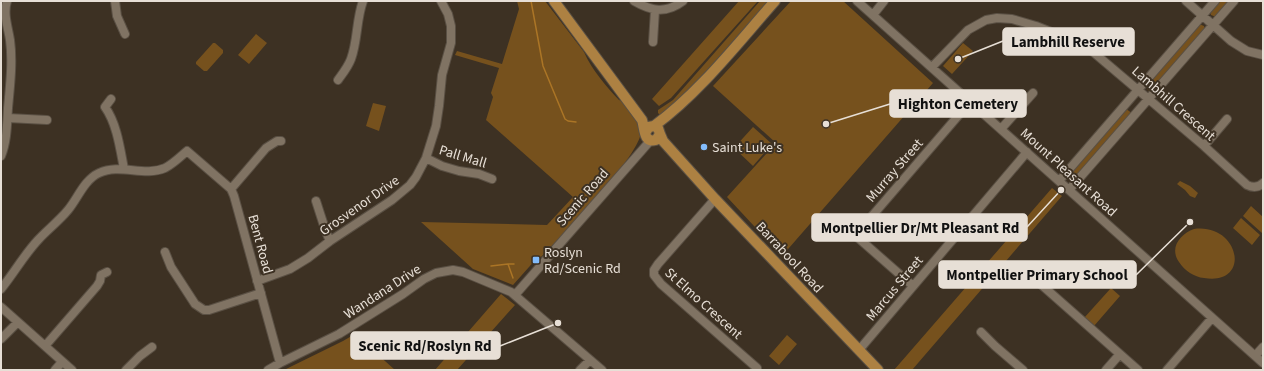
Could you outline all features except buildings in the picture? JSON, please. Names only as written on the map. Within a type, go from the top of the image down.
[{"type":"main road","name":"Barrabool Road","points":[[554,1],[652,134],[663,141],[715,199],[878,370]]},
{"type":"main road","name":"Scenic Road","points":[[652,134],[710,74],[775,1]]},
{"type":"street","points":[[1,156],[6,138],[11,58],[5,9],[7,1]]},
{"type":"street","points":[[115,1],[117,16],[125,34]]},
{"type":"street","points":[[338,80],[346,70],[351,60],[354,50],[357,21],[363,1]]},
{"type":"street","name":"Grosvenor Drive","points":[[258,281],[290,269],[300,263],[330,241],[372,214],[402,192],[413,181],[426,158],[436,126],[442,75],[451,43],[452,35],[448,14],[440,1]]},
{"type":"street","points":[[634,1],[644,7],[655,10],[673,7],[683,1]]},
{"type":"street","name":"Mount Pleasant Road","points":[[858,1],[1263,363]]},
{"type":"street","points":[[873,15],[884,1]]},
{"type":"street","points":[[1186,1],[1239,47],[1250,52],[1263,55]]},
{"type":"street","points":[[1059,181],[1215,1]]},
{"type":"street","points":[[1069,190],[1234,1]]},
{"type":"street","points":[[653,42],[655,10]]},
{"type":"street","name":"Lambhill Crescent","points":[[932,67],[968,30],[986,20],[1012,18],[1036,26],[1086,46],[1204,146],[1247,185],[1257,187],[1263,184]]},
{"type":"street","points":[[1001,129],[1033,93]]},
{"type":"street","points":[[1,289],[38,240],[69,209],[86,183],[95,175],[100,173],[114,169],[124,169],[112,119],[101,105],[111,99]]},
{"type":"street","name":"Murray Street","points":[[912,286],[856,236],[970,102]]},
{"type":"street","points":[[8,118],[47,120]]},
{"type":"street","points":[[1204,146],[1227,120]]},
{"type":"street","name":"Scenic Road","points":[[515,295],[639,154],[652,134]]},
{"type":"street","points":[[231,189],[266,148],[276,141],[281,141]]},
{"type":"street","name":"Bent Road","points":[[124,169],[161,169],[172,164],[187,151],[231,189],[236,202],[280,363]]},
{"type":"street","name":"Marcus Street","points":[[858,350],[1026,152]]},
{"type":"street","name":"Pall Mall","points":[[426,158],[442,166],[459,171],[479,174],[492,179]]},
{"type":"street","name":"St Elmo Crescent","points":[[715,199],[658,264],[654,270],[654,275],[661,284],[757,368]]},
{"type":"street","points":[[316,201],[330,241]]},
{"type":"street","points":[[165,252],[170,267],[195,304],[204,310],[209,310],[261,293]]},
{"type":"street","name":"Wandana Drive","points":[[268,370],[339,334],[436,272],[452,270],[463,272],[506,289],[515,295],[602,370]]},
{"type":"street","points":[[44,346],[97,286],[100,281],[101,273]]},
{"type":"street","points":[[1036,280],[1138,370]]},
{"type":"street","points":[[1,307],[72,370]]},
{"type":"street","points":[[1167,370],[1212,318]]},
{"type":"street","points":[[1,339],[18,322]]},
{"type":"street","points":[[981,332],[1023,370]]},
{"type":"street","points":[[126,370],[140,356],[152,347]]},
{"type":"street","points":[[1255,356],[1263,347]]},
{"type":"street","points":[[1106,370],[1120,354]]},
{"type":"street","points":[[580,370],[590,360]]},
{"type":"street","points":[[55,370],[62,362]]},
{"type":"shaded area","points":[[517,1],[545,1],[584,52],[600,78],[633,115],[641,131],[638,142],[614,177],[563,234],[539,259],[537,258],[513,285],[473,269],[421,222],[547,225],[573,197],[486,120],[493,97],[491,93],[499,68],[455,55],[457,51],[502,64],[519,9]]},
{"type":"shaded area","points":[[739,1],[758,1],[671,98],[659,106],[652,99]]},
{"type":"shaded area","points":[[760,1],[769,1],[679,102],[661,116],[658,113],[658,110],[673,100]]},
{"type":"shaded area","points":[[791,1],[843,1],[933,83],[782,256],[727,197],[776,143],[713,86]]},
{"type":"shaded area","points":[[1219,1],[1231,1],[1216,17],[1211,15],[1210,11]]},
{"type":"shaded area","points":[[1199,24],[1204,26],[1205,30],[1150,91],[1148,90],[1146,85]]},
{"type":"shaded area","points":[[256,34],[267,43],[249,64],[238,55]]},
{"type":"shaded area","points":[[213,43],[223,50],[223,53],[207,71],[204,71],[196,64],[196,62]]},
{"type":"shaded area","points":[[963,43],[973,51],[952,74],[943,66]]},
{"type":"shaded area","points":[[373,103],[386,106],[379,131],[366,126]]},
{"type":"shaded area","points":[[1125,108],[1133,114],[1073,182],[1066,177]]},
{"type":"shaded area","points":[[753,127],[772,144],[753,166],[734,148]]},
{"type":"shaded area","points":[[1180,181],[1190,186],[1198,193],[1195,198],[1190,196],[1177,184]]},
{"type":"shaded area","points":[[1052,188],[1062,196],[912,370],[894,370]]},
{"type":"shaded area","points":[[1251,206],[1263,217],[1262,233],[1243,216]]},
{"type":"shaded area","points":[[1241,218],[1260,235],[1252,245],[1233,228]]},
{"type":"shaded area","points":[[1194,229],[1210,230],[1222,235],[1230,244],[1234,254],[1234,264],[1229,273],[1219,278],[1204,278],[1193,275],[1181,265],[1176,257],[1176,247],[1180,238],[1184,234]]},
{"type":"shaded area","points":[[1111,288],[1120,296],[1094,326],[1084,318]]},
{"type":"shaded area","points":[[501,294],[515,305],[457,370],[435,370]]},
{"type":"shaded area","points":[[355,334],[395,370],[284,370],[343,341]]},
{"type":"shaded area","points":[[787,335],[797,344],[779,365],[769,356]]},
{"type":"waterway","points":[[531,1],[543,66],[565,119],[576,122]]},
{"type":"waterway","points":[[508,264],[514,264]]},
{"type":"waterway","points":[[491,266],[508,264],[513,278]]},
{"type":"place","name":"Lambhill Reserve","points":[[958,59]]},
{"type":"place","name":"Highton Cemetery","points":[[826,124]]},
{"type":"place","name":"Saint Luke's","points":[[704,147]]},
{"type":"place","name":"Montpellier Dr/Mt Pleasant Rd","points":[[1061,190]]},
{"type":"place","name":"Montpellier Primary School","points":[[1190,222]]},
{"type":"place","name":"Roslyn Rd/Scenic Rd","points":[[536,260]]},
{"type":"place","name":"Scenic Rd/Roslyn Rd","points":[[558,323]]}]
